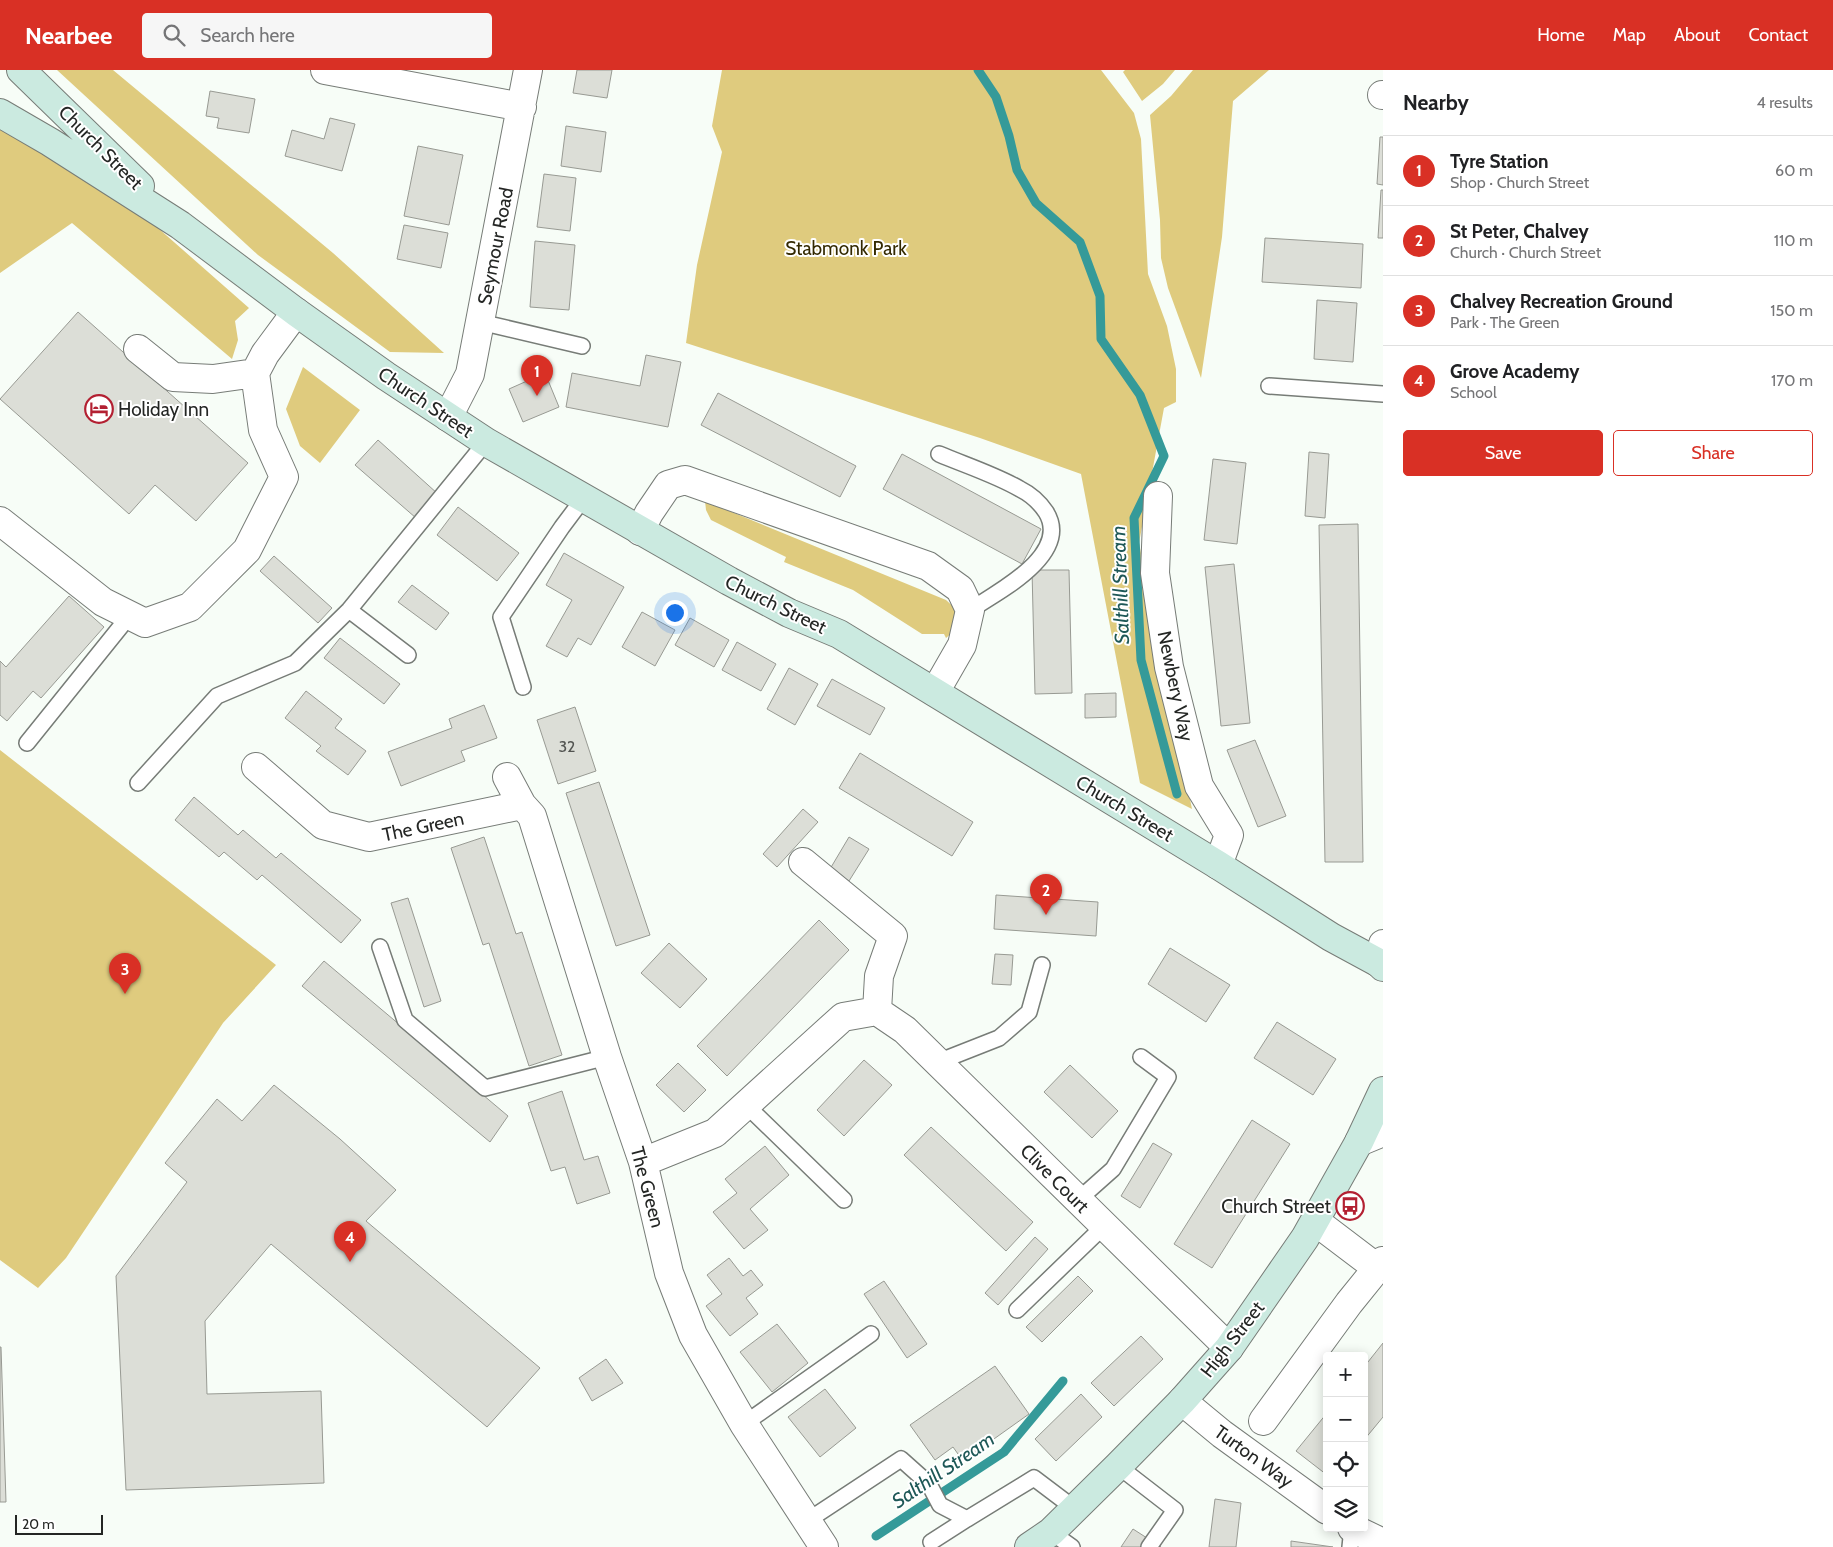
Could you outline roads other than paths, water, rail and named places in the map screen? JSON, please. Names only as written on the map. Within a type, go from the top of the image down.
[{"type":"street","name":"Church Street","points":[[21,70],[180,225]]},
{"type":"street","points":[[325,70],[522,107]]},
{"type":"street","name":"Seymour Road","points":[[448,417],[470,374],[528,70]]},
{"type":"street","name":"Church Street","points":[[0,112],[180,225],[296,312],[386,376],[486,442],[584,500],[789,613],[840,634],[1218,865],[1331,937],[1382,958]]},
{"type":"street","points":[[0,521],[104,602],[145,623],[190,607],[247,550],[284,477],[263,430],[255,374],[265,354],[296,312]]},
{"type":"street","points":[[138,349],[173,377],[214,379],[255,374]]},
{"type":"street","points":[[640,531],[649,513],[668,485],[685,480],[928,566],[960,589],[970,610],[962,645],[935,692]]},
{"type":"street","name":"Newbery Way","points":[[1158,496],[1154,573],[1169,668],[1199,786],[1229,835],[1218,865]]},
{"type":"street","name":"The Green","points":[[256,766],[323,825],[369,837],[522,805]]},
{"type":"street","name":"The Green","points":[[507,777],[522,805],[532,816],[607,1057],[643,1162],[669,1273],[693,1335],[744,1424],[824,1547]]},
{"type":"street","points":[[643,1162],[715,1133],[843,1017],[877,1011],[879,976],[893,936],[803,862]]},
{"type":"street","name":"Clive Court","points":[[877,1011],[905,1030],[1229,1348]]},
{"type":"street","name":"High Street","points":[[1051,1542],[1075,1509],[1182,1402],[1229,1348],[1305,1238],[1314,1221],[1371,1137],[1383,1091]]},
{"type":"street","points":[[1263,1422],[1380,1264],[1314,1221]]},
{"type":"street","name":"Turton Way","points":[[1182,1402],[1222,1434],[1323,1507]]},
{"type":"street","points":[[1361,1532],[1383,1542]]},
{"type":"lane","points":[[480,322],[582,346]]},
{"type":"lane","points":[[1269,386],[1383,394]]},
{"type":"lane","points":[[138,783],[216,696],[295,663],[349,610],[486,442]]},
{"type":"lane","points":[[939,454],[1021,489],[1041,504],[1052,528],[1052,536],[1044,553],[1025,573],[970,610]]},
{"type":"lane","points":[[523,687],[501,617],[562,527],[584,500]]},
{"type":"lane","points":[[349,610],[408,655]]},
{"type":"lane","points":[[27,743],[130,615]]},
{"type":"lane","points":[[380,947],[406,1020],[485,1088],[607,1057]]},
{"type":"lane","points":[[938,1062],[999,1038],[1029,1012],[1042,965]]},
{"type":"lane","points":[[1078,1201],[1112,1170],[1168,1077],[1141,1057]]},
{"type":"lane","points":[[746,1105],[844,1200]]},
{"type":"lane","points":[[1017,1310],[1104,1226]]},
{"type":"lane","points":[[744,1424],[870,1334]]},
{"type":"lane","points":[[807,1521],[901,1459],[929,1484],[940,1505],[966,1519]]},
{"type":"lane","points":[[1118,1466],[1175,1510],[1149,1547]]},
{"type":"lane","points":[[931,1542],[1034,1478],[1075,1509]]},
{"type":"lane","points":[[1350,1547],[1352,1532]]},
{"type":"waterway","name":"Salthill Stream","points":[[978,70],[996,97],[1009,136],[1017,170],[1036,203],[1080,242],[1100,296],[1101,339],[1140,395],[1164,456],[1134,518],[1141,660],[1177,794]]},
{"type":"waterway","name":"Salthill Stream","points":[[876,1536],[1004,1452],[1063,1381]]},
{"type":"place","name":"Tyre Station","points":[[537,396]]},
{"type":"place","name":"Holiday Inn","points":[[99,409]]},
{"type":"place","name":"St Peter, Chalvey","points":[[1046,915]]},
{"type":"place","name":"Chalvey Recreation Ground","points":[[125,994]]},
{"type":"place","name":"Church Street","points":[[1350,1206]]},
{"type":"place","name":"Grove Academy","points":[[350,1262]]},
{"type":"park label","name":"Stabmonk Park","points":[[846,248]]}]
